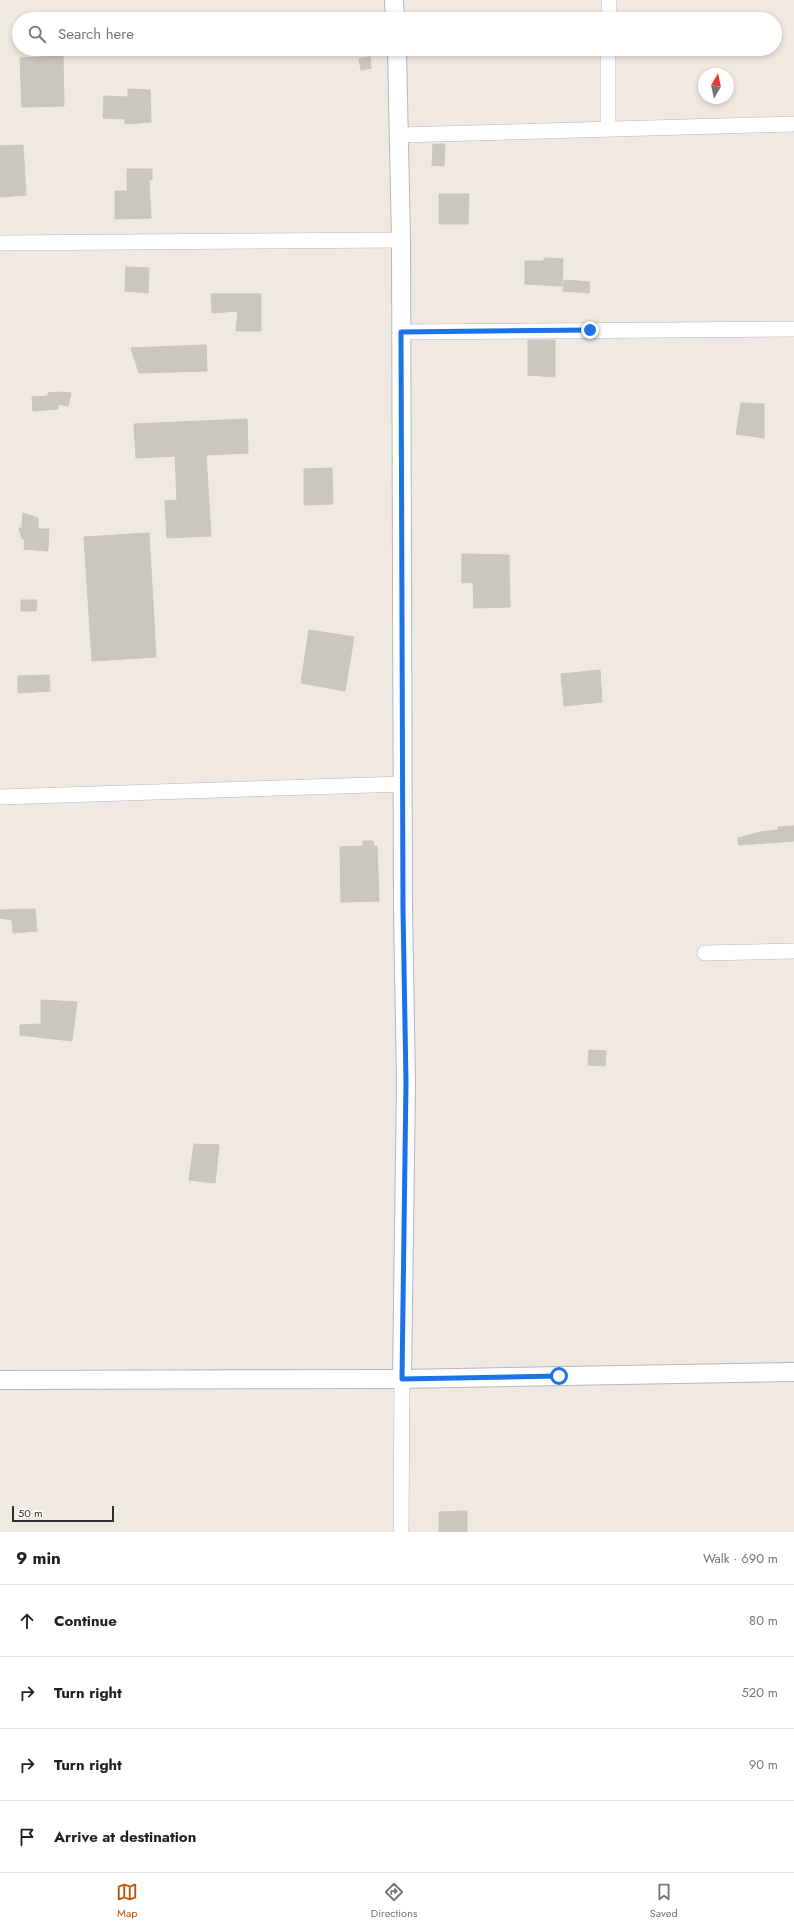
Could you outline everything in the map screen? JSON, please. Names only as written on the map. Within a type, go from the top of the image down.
[{"type":"street","points":[[394,0],[395,12]]},
{"type":"street","points":[[609,0],[609,12]]},
{"type":"street","points":[[397,56],[401,240],[403,909],[406,1082],[401,1532]]},
{"type":"street","points":[[608,56],[608,129]]},
{"type":"street","points":[[399,135],[794,124]]},
{"type":"street","points":[[0,243],[401,240]]},
{"type":"street","points":[[401,332],[794,329]]},
{"type":"street","points":[[0,797],[403,784]]},
{"type":"street","points":[[705,953],[794,951]]},
{"type":"street","points":[[0,1380],[402,1379],[794,1372]]},
{"type":"building","points":[[63,56],[64,106],[22,107],[20,58]]},
{"type":"building","points":[[370,57],[371,68],[361,70],[359,59]]},
{"type":"building","points":[[128,89],[150,90],[151,122],[125,124],[125,119],[103,118],[104,96],[128,97]]},
{"type":"building","points":[[433,144],[445,144],[444,166],[432,165]]},
{"type":"building","points":[[23,145],[26,195],[0,197],[0,146]]},
{"type":"building","points":[[127,169],[152,169],[152,180],[149,180],[151,218],[115,219],[115,191],[127,191]]},
{"type":"building","points":[[439,194],[469,194],[468,224],[439,224]]},
{"type":"building","points":[[544,258],[563,259],[562,286],[525,284],[525,261],[544,261]]},
{"type":"building","points":[[126,267],[149,268],[148,293],[125,291]]},
{"type":"building","points":[[564,280],[590,282],[589,293],[563,291]]},
{"type":"building","points":[[211,294],[261,294],[261,331],[236,331],[238,311],[212,313]]},
{"type":"building","points":[[528,340],[555,340],[555,377],[528,375]]},
{"type":"building","points":[[206,345],[207,371],[139,373],[131,348]]},
{"type":"building","points":[[48,393],[71,393],[68,406],[58,404],[58,409],[33,411],[32,397],[48,396]]},
{"type":"building","points":[[741,403],[764,404],[764,438],[736,434]]},
{"type":"building","points":[[247,419],[248,453],[206,455],[211,536],[167,538],[165,501],[177,500],[175,456],[136,458],[134,424]]},
{"type":"building","points":[[332,468],[333,504],[304,505],[304,469]]},
{"type":"building","points":[[23,513],[38,518],[38,529],[49,529],[48,551],[24,549],[25,539],[22,539],[19,528],[22,528]]},
{"type":"building","points":[[149,533],[156,657],[92,661],[84,537]]},
{"type":"building","points":[[462,554],[509,555],[510,607],[474,608],[473,582],[462,583]]},
{"type":"building","points":[[21,600],[37,600],[36,611],[21,611]]},
{"type":"building","points":[[309,630],[354,637],[345,691],[301,683]]},
{"type":"building","points":[[600,670],[602,702],[564,706],[561,674]]},
{"type":"building","points":[[49,675],[50,691],[18,693],[18,676]]},
{"type":"building","points":[[794,826],[794,841],[739,845],[738,838],[760,832],[778,830],[778,827]]},
{"type":"building","points":[[363,841],[373,841],[374,847],[377,846],[379,901],[341,902],[340,847],[363,846]]},
{"type":"building","points":[[35,909],[37,931],[13,933],[12,920],[0,918],[0,910]]},
{"type":"building","points":[[41,1000],[77,1002],[72,1041],[20,1035],[20,1025],[41,1024]]},
{"type":"building","points":[[589,1050],[606,1051],[605,1066],[588,1065]]},
{"type":"building","points":[[194,1144],[219,1145],[215,1183],[189,1180]]},
{"type":"building","points":[[467,1511],[467,1532],[439,1532],[439,1512]]},
{"type":"route","points":[[559,1376],[402,1379],[406,1082],[403,909],[401,332],[590,330]]}]
